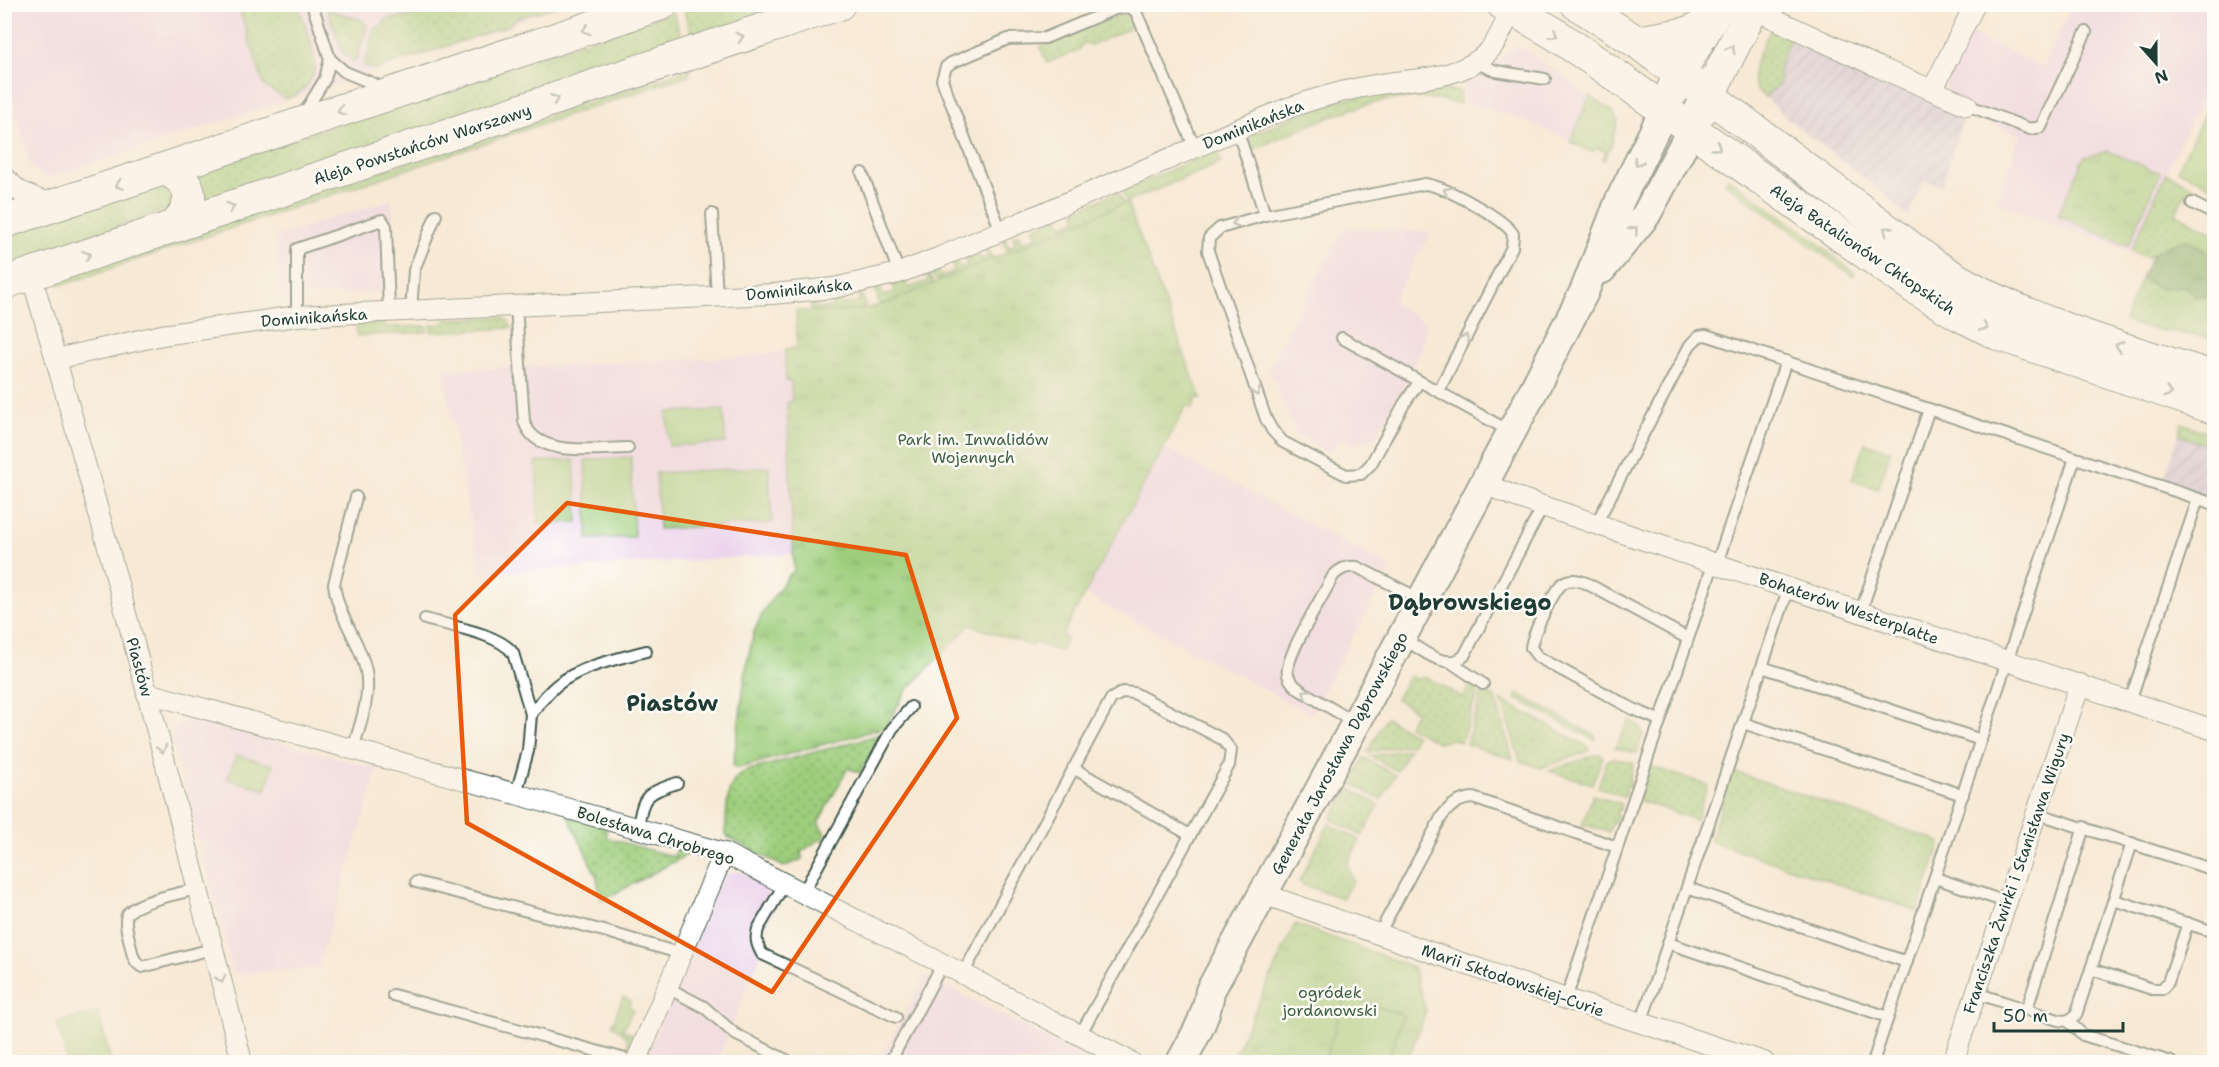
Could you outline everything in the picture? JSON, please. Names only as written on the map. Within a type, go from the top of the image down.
[{"type":"main road","points":[[4,222],[662,4]]},
{"type":"main road","name":"Aleja Powstańców Warszawy","points":[[18,278],[839,4]]},
{"type":"main road","points":[[1576,4],[1636,42],[1680,74]]},
{"type":"main road","points":[[1508,7],[1552,32],[1665,110]]},
{"type":"main road","name":"Generała Jarosława Dąbrowskiego","points":[[1584,292],[1646,215],[1754,7]]},
{"type":"main road","points":[[1636,42],[1688,33],[1714,13]]},
{"type":"main road","name":"Generała Jarosława Dąbrowskiego","points":[[1181,1062],[1200,1027],[1210,991],[1422,601],[1584,292],[1620,200],[1665,110],[1680,74],[1714,13]]},
{"type":"main road","name":"Aleja Batalionów Chłopskich","points":[[1680,74],[1934,265],[1971,288],[2039,318],[2214,377]]},
{"type":"main road","name":"Aleja Batalionów Chłopskich","points":[[1665,110],[1915,288],[1959,315],[1998,334],[2040,350],[2214,408]]},
{"type":"main road","points":[[166,169],[184,181],[190,198],[176,226]]},
{"type":"main road","name":"Generała Jarosława Dąbrowskiego","points":[[1161,1062],[1161,1058],[1184,1017],[1210,991]]},
{"type":"street","points":[[1932,89],[1975,4]]},
{"type":"street","name":"Dominikańska","points":[[56,359],[162,335],[297,316],[717,296],[834,288],[899,273],[1285,109],[1340,92],[1450,73],[1474,62],[1494,44],[1508,7]]},
{"type":"street","points":[[1754,7],[1878,67],[1967,105]]},
{"type":"street","points":[[4,177],[19,191],[54,206]]},
{"type":"street","name":"Piastów","points":[[18,278],[56,359],[147,693],[242,1062]]},
{"type":"street","name":"Bohaterów Westerplatte","points":[[1485,483],[1596,524],[2214,730]]},
{"type":"street","name":"Franciszka Żwirki i Stanisława Wigury","points":[[1953,1062],[2080,684]]},
{"type":"street","name":"Bolesława Chrobrego","points":[[147,693],[724,853],[943,963],[1131,1062]]},
{"type":"street","points":[[636,1062],[724,853]]},
{"type":"street","name":"Marii Skłodowskiej-Curie","points":[[1263,894],[1566,999],[1764,1062]]},
{"type":"lane","points":[[312,4],[330,59],[345,72],[395,93]]},
{"type":"lane","points":[[1001,231],[942,80],[946,67],[951,63],[1008,39],[1045,38],[1115,9],[1130,7],[1136,12],[1195,148]]},
{"type":"lane","points":[[1967,105],[2030,129],[2041,127],[2086,32]]},
{"type":"lane","points":[[296,125],[321,86],[330,59]]},
{"type":"lane","points":[[1474,62],[1496,71],[1545,79]]},
{"type":"lane","points":[[1237,129],[1265,215]]},
{"type":"lane","points":[[862,173],[899,273]]},
{"type":"lane","points":[[1419,382],[1404,404],[1371,464],[1361,474],[1346,475],[1283,442],[1266,419],[1207,245],[1214,232],[1220,228],[1265,215],[1425,184],[1443,189],[1503,222],[1513,234],[1512,247],[1438,390]]},
{"type":"lane","points":[[2192,203],[2214,214]]},
{"type":"lane","points":[[712,213],[717,296]]},
{"type":"lane","points":[[411,311],[414,270],[436,215]]},
{"type":"lane","points":[[297,316],[297,249],[382,220],[386,226],[390,311]]},
{"type":"lane","points":[[516,306],[526,430],[540,442],[553,447],[628,448]]},
{"type":"lane","points":[[1596,524],[1694,340],[1706,335],[2214,504]]},
{"type":"lane","points":[[1342,338],[1512,432]]},
{"type":"lane","points":[[1566,999],[1687,638],[1786,361]]},
{"type":"lane","points":[[1861,611],[1929,409]]},
{"type":"lane","points":[[1873,1062],[2075,458]]},
{"type":"lane","points":[[353,749],[366,695],[367,678],[360,653],[340,614],[334,584],[356,497]]},
{"type":"lane","points":[[2130,701],[2198,499]]},
{"type":"lane","points":[[1452,663],[1458,661],[1469,649],[1543,506]]},
{"type":"lane","points":[[1356,723],[1300,690],[1288,676],[1289,659],[1333,576],[1348,566],[1357,567],[1422,601]]},
{"type":"lane","points":[[1659,720],[1633,709],[1538,657],[1531,648],[1534,633],[1558,589],[1566,581],[1573,580],[1586,583],[1687,638]]},
{"type":"lane","points":[[1641,1023],[1789,587]]},
{"type":"lane","points":[[425,619],[484,636],[509,647],[516,660],[531,714],[528,751],[516,794]]},
{"type":"lane","points":[[1401,637],[1428,654],[1452,663],[1483,684]]},
{"type":"lane","points":[[531,714],[550,692],[567,679],[604,663],[646,651]]},
{"type":"lane","points":[[1762,667],[1981,740]]},
{"type":"lane","points":[[963,974],[1111,699],[1123,692],[1134,693],[1222,739],[1232,750],[1229,765],[1080,1035]]},
{"type":"lane","points":[[803,892],[892,729],[911,707]]},
{"type":"lane","points":[[1743,723],[1963,795]]},
{"type":"lane","points":[[1073,768],[1190,835]]},
{"type":"lane","points":[[638,828],[644,800],[657,790],[677,783]]},
{"type":"lane","points":[[1378,934],[1442,816],[1455,802],[1464,798],[1473,798],[1617,847]]},
{"type":"lane","points":[[2036,813],[2214,870]]},
{"type":"lane","points":[[2027,1009],[2084,827]]},
{"type":"lane","points":[[2068,1021],[2076,1015],[2132,843]]},
{"type":"lane","points":[[1935,878],[2006,902]]},
{"type":"lane","points":[[416,882],[604,930],[682,954]]},
{"type":"lane","points":[[784,883],[758,929],[757,944],[762,954],[896,1017]]},
{"type":"lane","points":[[1687,888],[1907,962]]},
{"type":"lane","points":[[197,889],[137,906],[128,914],[126,922],[128,937],[135,961],[142,967],[212,949]]},
{"type":"lane","points":[[2114,900],[2214,932]]},
{"type":"lane","points":[[2091,969],[2152,989],[2162,989],[2168,982],[2188,923]]},
{"type":"lane","points":[[1668,943],[1888,1017]]},
{"type":"lane","points":[[890,1062],[943,963]]},
{"type":"lane","points":[[668,988],[704,1007],[735,1034],[790,1062]]},
{"type":"lane","points":[[1976,993],[2058,1020],[2068,1021],[2084,1035],[2171,1062]]},
{"type":"lane","points":[[393,995],[636,1062]]},
{"type":"highlighted area","points":[[567,503],[906,555],[957,718],[772,992],[467,823],[455,615]]},
{"type":"shaded area","points":[[4,5],[564,5],[518,20],[509,27],[46,179],[32,168],[28,161],[12,93],[5,41]]},
{"type":"shaded area","points":[[2052,5],[2214,5],[2214,74],[2131,251],[2048,223],[1997,202],[2020,135],[1965,114],[1946,89],[1945,83],[1970,33],[2043,67],[2071,7]]},
{"type":"shaded area","points":[[1793,32],[1966,109],[1942,186],[1924,181],[1908,217],[1887,196],[1788,119],[1765,97],[1779,84],[1779,65]]},
{"type":"shaded area","points":[[1518,45],[1590,96],[1570,140],[1507,114],[1464,104],[1465,82]]},
{"type":"shaded area","points":[[392,199],[396,291],[276,298],[277,236]]},
{"type":"shaded area","points":[[1343,228],[1431,232],[1392,302],[1426,323],[1422,350],[1376,438],[1353,444],[1341,438],[1329,452],[1297,436],[1269,367]]},
{"type":"shaded area","points":[[785,352],[786,380],[791,381],[792,401],[787,402],[794,554],[480,574],[443,370],[743,357]]},
{"type":"shaded area","points":[[2179,435],[2214,448],[2214,499],[2163,482]]},
{"type":"shaded area","points":[[1164,447],[1391,567],[1311,714],[1084,594]]},
{"type":"shaded area","points":[[190,717],[378,769],[318,968],[234,974],[170,732]]},
{"type":"shaded area","points":[[735,871],[755,878],[762,883],[768,895],[779,900],[762,931],[765,944],[717,1062],[644,1062],[720,881],[727,874]]},
{"type":"shaded area","points":[[926,976],[1084,1057],[1081,1062],[878,1062]]},
{"type":"green space","points":[[694,4],[803,5],[694,41],[683,8]]},
{"type":"green space","points":[[238,5],[298,5],[312,45],[314,59],[314,71],[310,82],[301,92],[286,99],[264,86]]},
{"type":"green space","points":[[456,5],[561,5],[517,18],[508,26],[374,70],[364,66],[374,29],[384,24],[386,19],[413,16]]},
{"type":"green space","points":[[327,9],[362,20],[367,26],[357,58],[353,61],[343,53]]},
{"type":"green space","points":[[673,12],[684,45],[205,203],[195,172]]},
{"type":"green space","points":[[1118,15],[1126,15],[1133,24],[1126,30],[1091,45],[1085,43],[1079,50],[1047,63],[1040,47]]},
{"type":"green space","points":[[1774,24],[1793,32],[1779,65],[1779,84],[1765,97],[1757,90],[1753,72],[1760,51]]},
{"type":"green space","points":[[692,68],[689,75],[62,285],[58,284],[64,276]]},
{"type":"green space","points":[[1427,89],[1460,91],[1460,104],[1416,98],[1370,104],[1307,126],[1250,151],[1250,141],[1255,133],[1316,108],[1371,94]]},
{"type":"green space","points":[[2214,93],[2214,187],[2178,170]]},
{"type":"green space","points":[[1590,96],[1612,111],[1618,121],[1611,146],[1604,160],[1602,159],[1606,152],[1598,148],[1591,152],[1570,142]]},
{"type":"green space","points":[[1217,150],[1221,163],[1127,202],[1122,191]]},
{"type":"green space","points":[[2108,151],[2160,173],[2128,246],[2058,215],[2084,157]]},
{"type":"green space","points":[[2166,173],[2196,188],[2192,196],[2185,193],[2176,214],[2214,233],[2214,256],[2187,240],[2166,246],[2148,258],[2131,251]]},
{"type":"green space","points":[[1728,178],[1816,241],[1855,274],[1853,276],[1725,183]]},
{"type":"green space","points":[[160,182],[177,187],[173,208],[83,238],[5,272],[4,234]]},
{"type":"green space","points":[[1118,192],[1123,204],[1008,253],[1002,239],[1005,238],[1009,247],[1015,245],[1013,236],[1020,235],[1023,242],[1037,236],[1033,228],[1058,217],[1063,225],[1077,219],[1074,211]]},
{"type":"green space","name":"Park im. Inwalidów Wojennych","points":[[1127,202],[1201,399],[1197,398],[1192,409],[1186,406],[1062,636],[1067,639],[1062,649],[1058,651],[1033,642],[1032,646],[970,625],[906,691],[886,727],[739,768],[733,766],[747,663],[754,632],[764,610],[794,571],[787,402],[792,401],[791,381],[786,381],[785,349],[797,348],[796,310],[840,312],[885,304]]},
{"type":"green space","points":[[2187,240],[2214,256],[2214,295],[2196,297],[2186,286],[2159,288],[2141,278],[2153,256],[2163,248]]},
{"type":"green space","points":[[987,246],[993,259],[939,282],[929,271],[938,270],[941,277],[954,271],[952,262],[957,262],[960,268],[967,265],[964,259],[966,257],[976,252],[981,259],[988,257],[984,247]]},
{"type":"green space","points":[[927,273],[933,284],[885,304],[879,303],[875,289],[881,289],[883,296],[895,292],[893,285],[895,283],[906,281],[909,288],[928,281]]},
{"type":"green space","points":[[2141,278],[2159,288],[2186,286],[2196,297],[2214,295],[2214,340],[2147,328],[2124,321]]},
{"type":"green space","points":[[859,293],[862,293],[865,305],[862,310],[817,313],[811,309],[811,301],[816,303],[817,309],[832,307],[832,301],[838,297],[843,305],[859,302]]},
{"type":"green space","points":[[502,317],[512,328],[431,332],[431,325],[442,324],[448,319]]},
{"type":"green space","points":[[380,322],[386,327],[427,326],[427,332],[357,336],[356,324]]},
{"type":"green space","points":[[724,410],[725,443],[669,446],[667,412]]},
{"type":"green space","points":[[2182,423],[2214,436],[2214,448],[2179,435]]},
{"type":"green space","points":[[1865,443],[1891,451],[1878,489],[1852,480]]},
{"type":"green space","points":[[631,457],[634,537],[588,539],[585,460]]},
{"type":"green space","points":[[574,460],[578,522],[539,524],[536,462]]},
{"type":"green space","points":[[769,467],[772,523],[659,529],[656,473]]},
{"type":"green space","points":[[1409,676],[1417,679],[1426,677],[1463,698],[1470,684],[1479,689],[1461,742],[1453,739],[1439,743],[1408,726],[1416,711],[1396,699]]},
{"type":"green space","points":[[1483,690],[1495,697],[1513,759],[1466,744]]},
{"type":"green space","points":[[1518,694],[1596,736],[1595,740],[1516,699]]},
{"type":"green space","points":[[1501,700],[1587,746],[1589,751],[1541,768],[1520,761]]},
{"type":"green space","points":[[1386,718],[1416,735],[1412,744],[1368,752]]},
{"type":"green space","points":[[1630,720],[1639,726],[1643,733],[1637,753],[1615,748]]},
{"type":"green space","points":[[881,736],[860,773],[848,768],[818,823],[826,834],[823,840],[820,839],[801,852],[802,859],[784,867],[728,837],[725,832],[730,789],[733,782],[746,771]]},
{"type":"green space","points":[[1409,749],[1397,771],[1370,756]]},
{"type":"green space","points":[[1597,754],[1603,757],[1592,784],[1549,771]]},
{"type":"green space","points":[[236,755],[273,765],[266,790],[228,779]]},
{"type":"green space","points":[[1364,758],[1395,775],[1381,800],[1351,783]]},
{"type":"green space","points":[[1613,758],[1634,763],[1629,781],[1631,782],[1630,787],[1627,786],[1625,797],[1598,787],[1607,760]]},
{"type":"green space","points":[[1650,766],[1708,785],[1696,820],[1638,800]]},
{"type":"green space","points":[[1732,771],[1941,842],[1918,911],[1710,841]]},
{"type":"green space","points":[[1349,788],[1379,805],[1362,836],[1331,819]]},
{"type":"green space","points":[[1593,795],[1621,804],[1616,815],[1618,816],[1617,821],[1615,820],[1608,832],[1582,824]]},
{"type":"green space","points":[[568,816],[606,826],[607,838],[675,857],[675,846],[694,851],[601,901],[597,877]]},
{"type":"green space","points":[[1329,824],[1360,840],[1347,864],[1353,881],[1342,898],[1301,884],[1299,881]]},
{"type":"green space","name":"ogródek jordanowski","points":[[1295,924],[1413,967],[1426,1011],[1407,1062],[1231,1062]]},
{"type":"green space","points":[[1346,996],[1403,1015],[1387,1062],[1324,1062]]},
{"type":"green space","points":[[623,997],[631,1001],[629,1006],[633,1010],[623,1030],[639,1037],[629,1050],[627,1037],[612,1025]]},
{"type":"green space","points":[[98,1012],[111,1062],[67,1062],[57,1022]]},
{"type":"district","name":"Dąbrowskiego","points":[[1470,602]]},
{"type":"district","name":"Piastów","points":[[672,703]]}]
